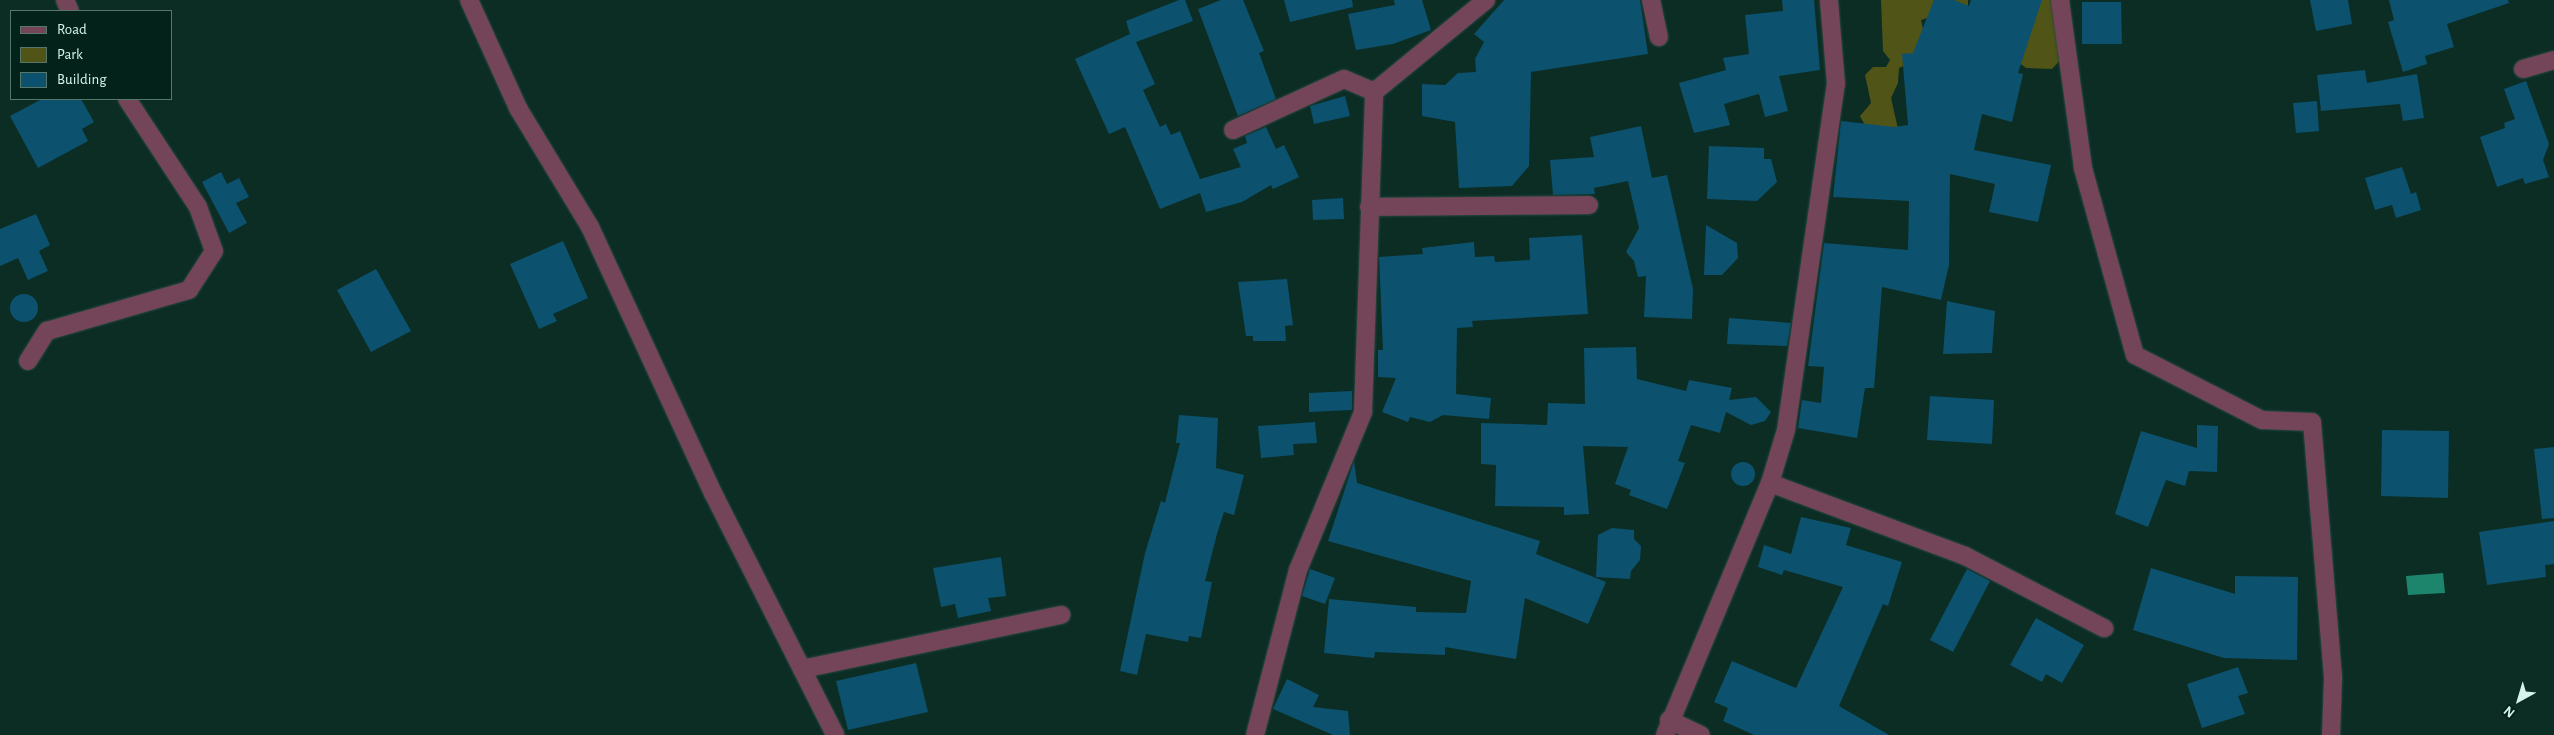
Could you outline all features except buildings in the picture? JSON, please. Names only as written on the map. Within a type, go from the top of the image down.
[{"type":"street","points":[[469,0],[518,108],[590,227],[714,493],[835,735]]},
{"type":"street","points":[[1255,735],[1298,570],[1363,412],[1374,92],[1486,0]]},
{"type":"street","points":[[1651,0],[1659,37]]},
{"type":"street","points":[[1701,735],[1667,728],[1770,483],[1786,430],[1836,84],[1829,0]]},
{"type":"street","points":[[2060,0],[2083,168],[2135,354],[2262,420],[2312,422],[2333,678],[2331,735]]},
{"type":"street","points":[[2523,69],[2554,60]]},
{"type":"street","points":[[1233,130],[1344,79],[1374,92]]},
{"type":"street","points":[[28,361],[46,331],[189,290],[214,251],[198,207],[128,100]]},
{"type":"street","points":[[1370,207],[1589,205]]},
{"type":"street","points":[[1770,483],[1965,556],[2104,628]]},
{"type":"street","points":[[802,670],[1061,615]]},
{"type":"green space","points":[[1881,0],[1968,0],[1968,18],[1936,15],[1921,20],[1925,38],[1910,63],[1899,68],[1898,83],[1891,98],[1898,129],[1867,129],[1860,116],[1871,103],[1865,75],[1873,67],[1886,67],[1890,60],[1883,51]]},
{"type":"green space","points":[[2013,0],[2064,0],[2062,58],[2052,69],[2026,68],[2017,61]]},
{"type":"shaded area","points":[[2443,573],[2445,593],[2408,595],[2406,576]]}]
